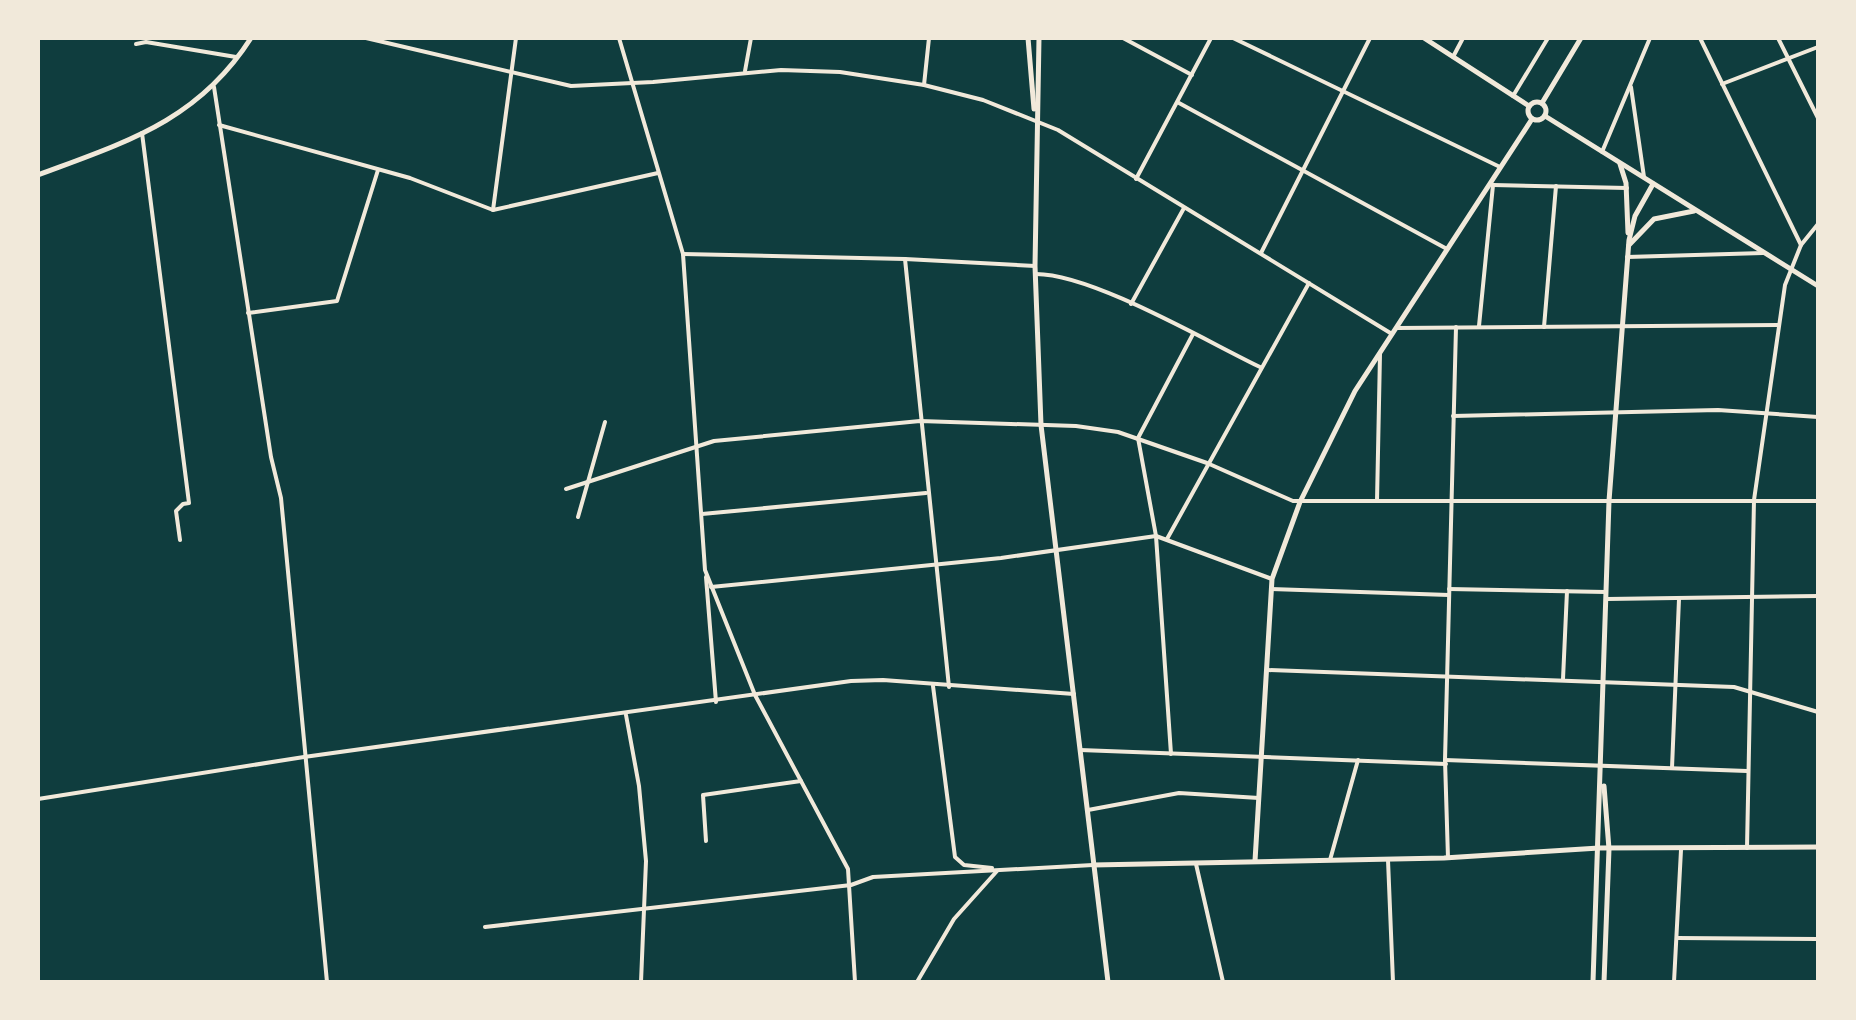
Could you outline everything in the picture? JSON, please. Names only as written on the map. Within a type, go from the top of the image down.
[{"type":"street","points":[[38,175],[142,133],[182,112],[214,87],[251,38]]},
{"type":"street","points":[[366,38],[571,86],[653,82],[745,71],[840,72],[924,85],[983,100],[1036,119],[1394,331],[1456,327],[1621,329],[1778,325]]},
{"type":"street","points":[[493,210],[514,74],[516,38]]},
{"type":"street","points":[[619,38],[683,254],[716,702]]},
{"type":"street","points":[[745,71],[751,38]]},
{"type":"street","points":[[924,85],[929,38]]},
{"type":"street","points":[[1028,38],[1029,76],[1036,119]]},
{"type":"street","points":[[1039,38],[1036,270],[1041,425],[1108,982]]},
{"type":"street","points":[[1123,38],[1192,75]]},
{"type":"street","points":[[1136,179],[1211,38]]},
{"type":"street","points":[[1233,38],[1500,167]]},
{"type":"street","points":[[1260,254],[1370,38]]},
{"type":"street","points":[[1424,38],[1529,106],[1542,103],[1581,38]]},
{"type":"street","points":[[1453,57],[1463,38]]},
{"type":"street","points":[[1513,96],[1548,38]]},
{"type":"street","points":[[1602,152],[1650,38]]},
{"type":"street","points":[[1700,38],[1801,245]]},
{"type":"street","points":[[1778,38],[1818,118]]},
{"type":"street","points":[[136,44],[146,42],[238,58]]},
{"type":"street","points":[[1722,84],[1818,47]]},
{"type":"street","points":[[1631,85],[1644,179]]},
{"type":"street","points":[[214,87],[248,313],[281,498],[327,982]]},
{"type":"street","points":[[1179,103],[1447,249]]},
{"type":"street","points":[[1532,119],[1540,120],[1545,116],[1547,111],[1542,103]]},
{"type":"street","points":[[1255,861],[1264,757],[1272,579],[1300,502],[1342,412],[1532,119],[1529,106]]},
{"type":"street","points":[[1545,116],[1818,286]]},
{"type":"street","points":[[219,125],[410,178],[493,210],[658,173]]},
{"type":"street","points":[[142,133],[189,503],[176,511],[180,540]]},
{"type":"street","points":[[1593,982],[1609,501],[1628,246],[1627,188],[1620,163]]},
{"type":"street","points":[[248,313],[337,301],[378,170]]},
{"type":"street","points":[[1628,246],[1635,216],[1653,184]]},
{"type":"street","points":[[1491,186],[1627,188]]},
{"type":"street","points":[[1479,327],[1491,186]]},
{"type":"street","points":[[1543,328],[1556,186]]},
{"type":"street","points":[[1131,304],[1184,208]]},
{"type":"street","points":[[1628,246],[1654,219],[1694,211]]},
{"type":"street","points":[[1747,848],[1754,500],[1778,325],[1790,269],[1801,245],[1818,224]]},
{"type":"street","points":[[1627,257],[1763,253]]},
{"type":"street","points":[[683,254],[905,259],[1036,270],[1074,281],[1131,304],[1260,367]]},
{"type":"street","points":[[905,259],[926,493],[949,687]]},
{"type":"street","points":[[1167,540],[1309,283]]},
{"type":"street","points":[[1448,858],[1449,502],[1456,327]]},
{"type":"street","points":[[1171,754],[1156,536],[1138,438],[1193,334]]},
{"type":"street","points":[[1377,501],[1380,352]]},
{"type":"street","points":[[1453,416],[1767,412],[1818,417]]},
{"type":"street","points":[[566,489],[699,444],[920,421],[1095,428],[1138,438],[1207,463],[1279,497],[1300,502],[1818,501]]},
{"type":"street","points":[[578,517],[605,422]]},
{"type":"street","points":[[701,514],[926,493]]},
{"type":"street","points":[[711,587],[935,565],[1156,536],[1272,579]]},
{"type":"street","points":[[705,570],[755,695],[848,869],[855,982]]},
{"type":"street","points":[[1271,589],[1567,591],[1679,599],[1818,596]]},
{"type":"street","points":[[1563,679],[1567,591]]},
{"type":"street","points":[[1672,768],[1679,599]]},
{"type":"street","points":[[1268,670],[1676,685],[1750,691],[1818,712]]},
{"type":"street","points":[[38,799],[304,757],[864,680],[1074,694]]},
{"type":"street","points":[[933,686],[955,857],[964,865],[998,869]]},
{"type":"street","points":[[626,715],[644,823],[645,908],[641,982]]},
{"type":"street","points":[[1080,750],[1748,771]]},
{"type":"street","points":[[1330,860],[1358,760]]},
{"type":"street","points":[[1601,765],[1609,849],[1604,982]]},
{"type":"street","points":[[706,841],[703,795],[801,781]]},
{"type":"street","points":[[1088,810],[1179,793],[1261,798]]},
{"type":"street","points":[[485,927],[851,885],[873,877],[998,869],[1448,858],[1599,848],[1818,847]]},
{"type":"street","points":[[1674,982],[1681,850]]},
{"type":"street","points":[[1388,860],[1393,982]]},
{"type":"street","points":[[1195,862],[1223,982]]},
{"type":"street","points":[[917,982],[954,919],[998,869]]},
{"type":"street","points":[[1677,938],[1818,939]]}]
